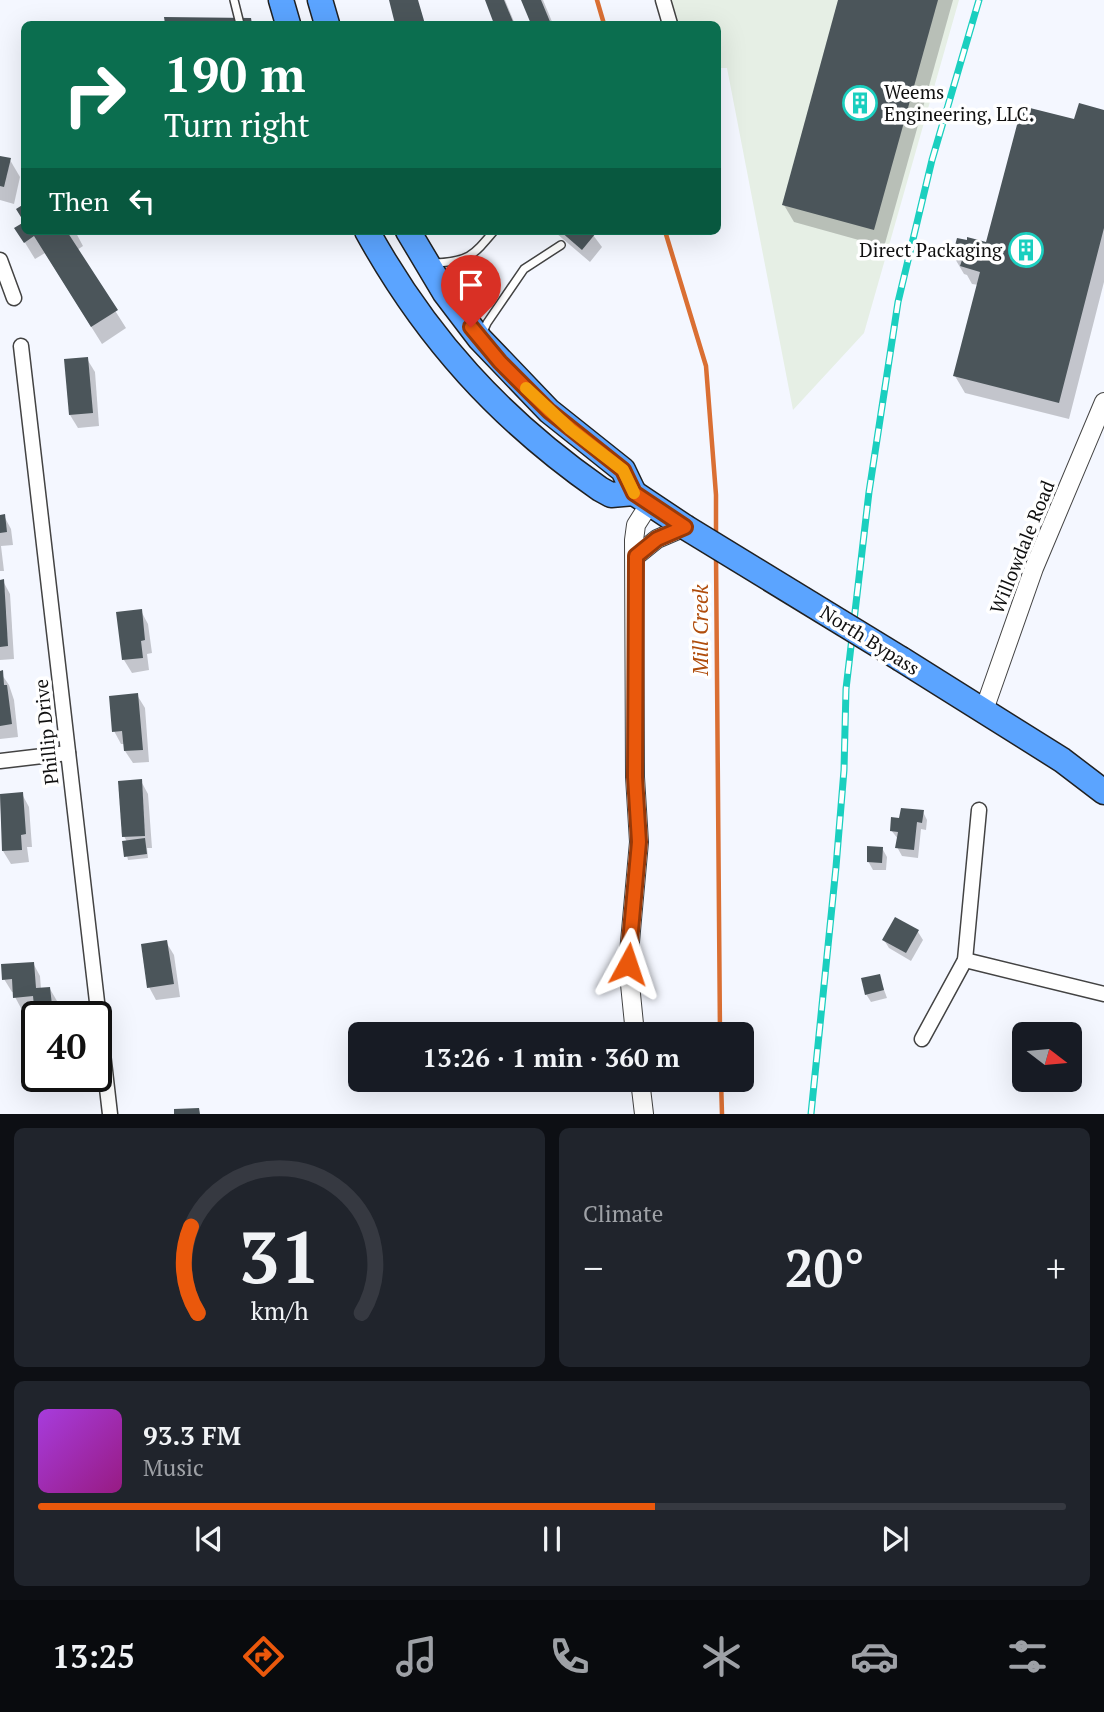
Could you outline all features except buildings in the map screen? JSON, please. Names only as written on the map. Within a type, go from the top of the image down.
[{"type":"highway","points":[[281,0],[287,21]]},
{"type":"highway","points":[[320,0],[326,21]]},
{"type":"highway","points":[[369,235],[403,291],[434,333],[503,412],[600,489],[611,495],[642,498]]},
{"type":"highway","points":[[410,235],[445,293],[480,338],[549,411],[623,470],[642,498]]},
{"type":"highway","name":"North Bypass","points":[[642,498],[984,710],[1062,760],[1104,792]]},
{"type":"street","points":[[663,0],[669,21]]},
{"type":"street","points":[[0,260],[15,298]]},
{"type":"street","name":"Phillip Drive","points":[[21,346],[110,1114]]},
{"type":"street","name":"Willowdale Road","points":[[984,710],[1034,568],[1104,402]]},
{"type":"street","points":[[634,1022],[628,964],[639,842],[635,777],[634,540],[642,498]]},
{"type":"street","points":[[636,556],[657,539],[685,527]]},
{"type":"street","points":[[0,761],[68,753]]},
{"type":"street","points":[[922,1039],[965,960],[979,810]]},
{"type":"street","points":[[965,960],[1104,994]]},
{"type":"street","points":[[641,1092],[644,1114]]},
{"type":"lane","points":[[234,0],[239,21]]},
{"type":"lane","points":[[427,264],[452,263],[474,254],[491,235]]},
{"type":"lane","points":[[480,338],[487,323],[524,269],[561,245]]},
{"type":"shaded area","points":[[663,0],[959,0],[864,333],[793,410],[727,68],[721,68],[721,21],[669,21]]},
{"type":"waterway","name":"Mill Creek","points":[[597,0],[603,21]]},
{"type":"waterway","name":"Mill Creek","points":[[666,235],[706,366],[716,495],[716,535]]},
{"type":"waterway","name":"Mill Creek","points":[[716,555],[720,1022]]},
{"type":"waterway","name":"Mill Creek","points":[[721,1092],[722,1114]]},
{"type":"railway","points":[[811,1114],[844,770],[846,689],[869,492],[898,302],[932,160],[979,0]]},
{"type":"slow traffic","points":[[526,388],[570,429],[623,470],[634,493]]},
{"type":"place","name":"Weems Engineering, LLC.","points":[[860,103]]},
{"type":"place","name":"Direct Packaging","points":[[1026,250]]},
{"type":"route","points":[[471,327],[500,362],[549,411],[623,470],[634,493],[685,527],[657,539],[636,556],[635,777],[639,842],[628,964]]}]
